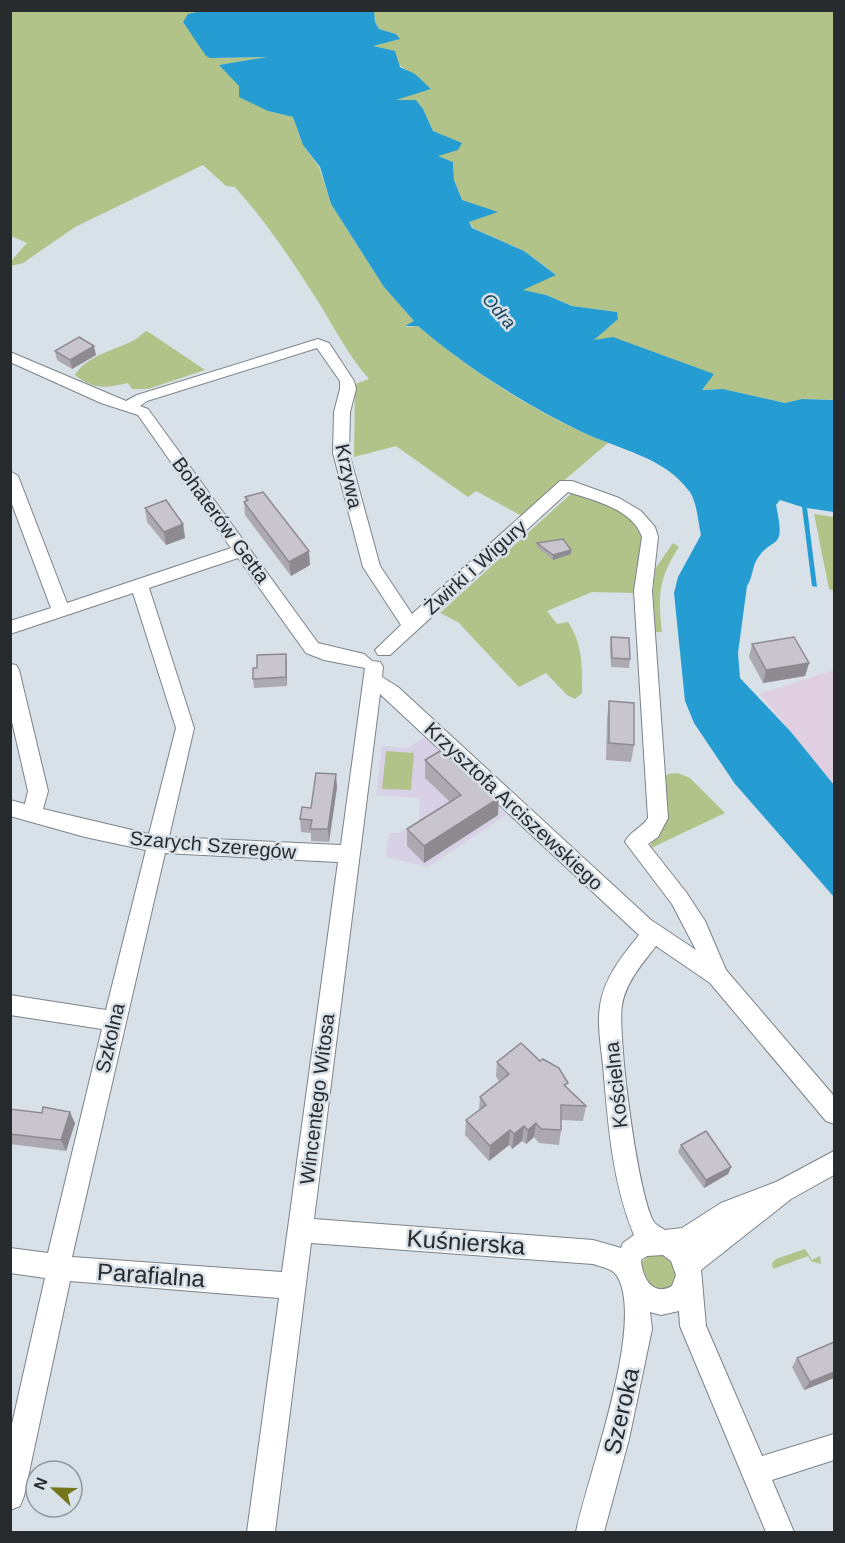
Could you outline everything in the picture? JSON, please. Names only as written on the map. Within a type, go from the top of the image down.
[{"type":"street","name":"Krzywa","points":[[129,406],[142,398],[318,344],[324,346],[347,381],[348,389],[342,412],[341,453],[372,567],[410,626]]},
{"type":"street","points":[[10,356],[106,400],[129,406]]},
{"type":"street","name":"Bohaterów Getta","points":[[129,406],[142,412],[309,639],[312,648],[319,652],[372,661]]},
{"type":"street","points":[[10,476],[61,611]]},
{"type":"street","name":"Żwirki i Wigury","points":[[372,661],[566,485],[613,502],[635,516],[647,527],[650,537],[643,591],[658,818],[645,837],[635,842],[679,898],[697,927],[718,976]]},
{"type":"street","points":[[10,628],[243,550]]},
{"type":"street","name":"Szkolna","points":[[10,1496],[47,1335],[61,1246],[185,728],[139,585]]},
{"type":"street","name":"Wincentego Witosa","points":[[261,1533],[372,661]]},
{"type":"street","name":"Krzysztofa Arciszewskiego","points":[[372,661],[391,692],[643,926],[718,976]]},
{"type":"street","points":[[10,670],[38,791],[36,804],[20,811]]},
{"type":"street","name":"Szarych Szeregów","points":[[20,811],[157,844],[348,854]]},
{"type":"street","name":"Kościelna","points":[[654,933],[616,984],[610,1002],[610,1019],[621,1136],[632,1192],[644,1229],[663,1242]]},
{"type":"street","points":[[718,976],[834,1113]]},
{"type":"street","points":[[10,1005],[114,1021]]},
{"type":"street","points":[[693,1326],[680,1313],[660,1302],[650,1300],[631,1278],[634,1252],[649,1242],[684,1240],[722,1215],[782,1191],[834,1162]]},
{"type":"street","points":[[660,1302],[678,1297],[689,1273],[782,1191]]},
{"type":"street","name":"Kuśnierska","points":[[300,1230],[593,1252],[617,1259],[631,1278]]},
{"type":"street","points":[[663,1242],[676,1248],[689,1273],[693,1326],[780,1533]]},
{"type":"street","name":"Parafialna","points":[[10,1260],[59,1267],[293,1286]]},
{"type":"street","name":"Szeroka","points":[[590,1533],[615,1439],[639,1329],[631,1278]]},
{"type":"street","points":[[755,1472],[834,1447]]},
{"type":"shaded area","points":[[834,670],[834,785],[760,694]]},
{"type":"shaded area","points":[[426,736],[506,815],[428,867],[386,857],[389,833],[398,833],[419,822],[420,798],[376,795],[382,746],[408,748]]},
{"type":"green space","points":[[11,11],[202,11],[183,22],[210,58],[268,57],[219,65],[268,111],[293,117],[303,145],[319,167],[331,204],[384,287],[414,321],[405,327],[418,326],[462,361],[508,392],[557,420],[608,443],[522,516],[476,491],[468,497],[396,446],[354,457],[355,384],[369,379],[258,215],[235,187],[226,186],[203,165],[75,227],[23,263],[11,266],[11,261],[27,243],[11,236]]},
{"type":"green space","points":[[374,11],[834,11],[834,400],[802,399],[785,403],[723,389],[701,390],[713,374],[593,340],[617,312],[572,306],[546,295],[521,290],[555,274],[524,251],[473,228],[469,222],[497,212],[461,200],[454,180],[453,162],[437,156],[453,140],[433,131],[423,109],[392,100],[431,89],[372,46],[399,39],[396,34],[379,29],[375,22]]},
{"type":"green space","points":[[147,331],[205,370],[148,389],[132,389],[128,383],[106,387],[94,385],[75,375],[86,362],[128,343]]},
{"type":"green space","points":[[574,491],[615,506],[645,532],[643,564],[636,572],[633,593],[592,592],[547,611],[557,624],[568,622],[577,639],[582,665],[582,693],[575,699],[567,695],[546,673],[519,687],[458,622],[440,613]]},
{"type":"green space","points":[[814,514],[834,517],[834,591],[829,589]]},
{"type":"green space","points":[[673,543],[679,547],[663,578],[661,588],[662,632],[655,632],[653,592],[655,569]]},
{"type":"green space","points":[[386,751],[414,753],[411,790],[382,789]]},
{"type":"green space","points":[[678,773],[690,778],[725,813],[649,849],[659,828],[663,779],[668,774]]},
{"type":"green space","points":[[805,1249],[812,1260],[820,1256],[821,1264],[811,1261],[808,1256],[773,1269],[772,1263],[776,1259]]},
{"type":"green space","points":[[652,1252],[670,1256],[679,1272],[672,1288],[660,1291],[648,1286],[640,1264]]},
{"type":"water","name":"Odra","points":[[202,11],[374,11],[375,22],[379,29],[396,34],[400,39],[373,46],[395,51],[400,67],[415,74],[431,89],[396,100],[416,100],[423,109],[433,131],[462,143],[458,150],[438,156],[453,162],[454,180],[462,200],[498,212],[469,222],[472,228],[524,251],[556,275],[523,290],[546,295],[572,306],[617,312],[618,319],[594,340],[613,337],[714,374],[702,390],[723,389],[785,403],[802,399],[834,400],[834,512],[807,508],[817,587],[812,586],[802,507],[780,500],[776,505],[780,531],[778,538],[755,563],[747,586],[738,653],[740,678],[791,732],[834,785],[834,897],[735,784],[694,723],[685,701],[674,593],[678,577],[701,535],[692,495],[679,479],[654,462],[582,432],[539,409],[476,371],[418,326],[405,326],[414,321],[384,287],[331,204],[320,167],[303,145],[293,117],[268,111],[239,97],[239,86],[219,65],[267,57],[210,58],[206,56],[183,22],[188,14]]},
{"type":"building","points":[[79,337],[94,346],[70,360],[55,351]]},
{"type":"building","points":[[263,492],[309,551],[289,562],[244,502],[248,500],[245,497]]},
{"type":"building","points":[[166,500],[183,524],[164,532],[145,508]]},
{"type":"building","points":[[563,539],[571,550],[553,555],[537,543]]},
{"type":"building","points":[[611,637],[629,638],[630,659],[612,658]]},
{"type":"building","points":[[794,637],[809,663],[766,670],[752,644]]},
{"type":"building","points":[[286,654],[286,677],[253,679],[253,668],[257,668],[257,655]]},
{"type":"building","points":[[609,701],[634,703],[634,745],[609,743]]},
{"type":"building","points":[[442,750],[483,787],[486,786],[499,798],[424,846],[407,829],[461,795],[425,760]]},
{"type":"building","points":[[316,773],[336,774],[328,829],[310,829],[312,820],[300,819],[302,807],[311,808]]},
{"type":"building","points":[[521,1043],[540,1061],[543,1059],[559,1068],[568,1083],[564,1085],[586,1106],[561,1105],[561,1130],[541,1129],[536,1123],[528,1130],[524,1126],[514,1134],[510,1130],[490,1146],[466,1120],[486,1105],[480,1097],[509,1074],[497,1062]]},
{"type":"building","points":[[43,1107],[70,1112],[61,1140],[10,1134],[10,1109],[42,1113]]},
{"type":"building","points":[[706,1131],[731,1167],[706,1180],[681,1145]]},
{"type":"building","points":[[834,1342],[834,1372],[810,1382],[797,1358]]}]
